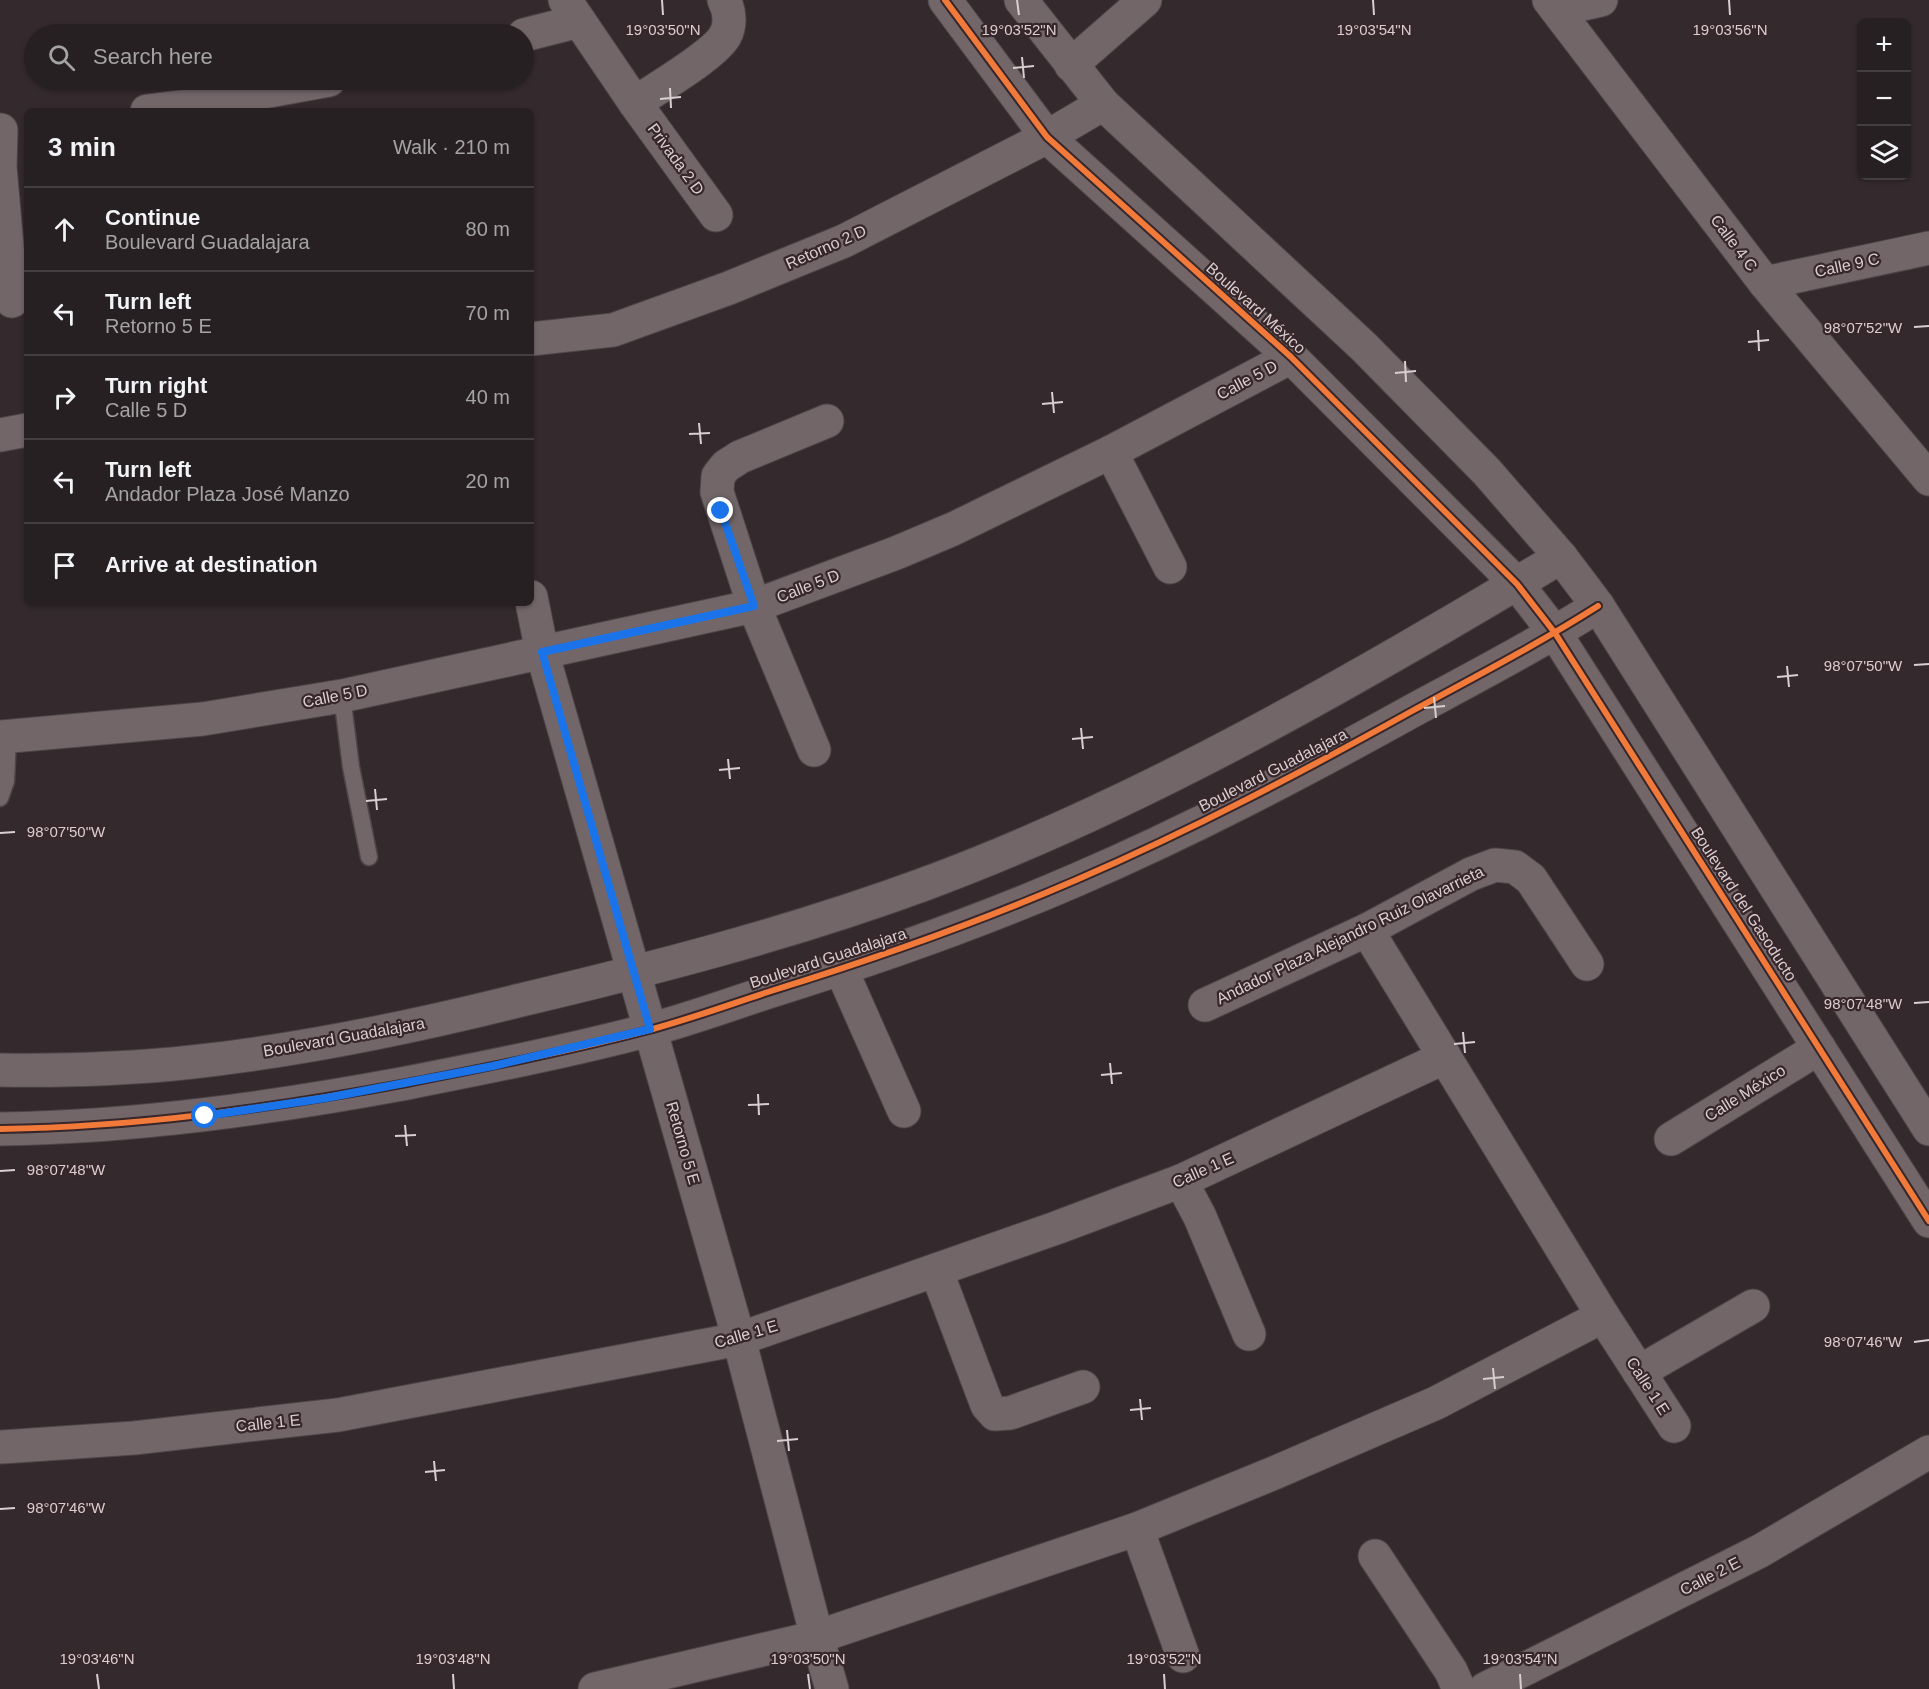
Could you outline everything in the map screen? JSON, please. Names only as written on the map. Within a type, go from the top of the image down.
[{"type":"street","points":[[635,103],[715,48],[725,35],[729,24],[728,8],[724,0]]},
{"type":"street","name":"Boulevard México","points":[[945,0],[1047,137],[1291,357],[1517,584],[1555,633]]},
{"type":"street","points":[[1021,0],[1103,104],[1364,348],[1487,472],[1561,557],[1598,606],[1929,1129]]},
{"type":"street","points":[[1071,64],[1145,0]]},
{"type":"street","points":[[1553,5],[1601,0]]},
{"type":"street","name":"Calle 4 C","points":[[1553,5],[1764,283],[1929,479]]},
{"type":"street","points":[[534,30],[572,11]]},
{"type":"street","name":"Privada 2 D","points":[[572,11],[716,215]]},
{"type":"street","points":[[171,108],[274,90]]},
{"type":"street","name":"Retorno 2 D","points":[[534,339],[613,330],[729,288],[844,241],[1047,137],[1103,104]]},
{"type":"street","points":[[12,301],[0,167],[0,130],[24,126]]},
{"type":"street","name":"Calle 9 C","points":[[1764,283],[1929,248]]},
{"type":"street","name":"Calle 5 D","points":[[4,736],[203,719],[342,696],[754,606],[896,553],[953,529],[1110,452],[1291,357]]},
{"type":"street","points":[[814,750],[754,606],[721,511],[717,492],[718,476],[726,466],[827,421]]},
{"type":"street","points":[[0,435],[24,431]]},
{"type":"street","points":[[1110,452],[1170,567]]},
{"type":"street","name":"Boulevard Guadalajara","points":[[0,1070],[65,1071],[192,1062],[321,1044],[480,1010],[634,973],[801,927],[925,884],[1058,829],[1157,784],[1260,730],[1561,557]]},
{"type":"street","name":"Retorno 5 E","points":[[533,606],[542,652],[739,1339],[832,1689]]},
{"type":"street","name":"Boulevard Guadalajara","points":[[0,1129],[70,1128],[205,1116],[326,1098],[493,1066],[650,1029],[842,969],[1074,882],[1184,831],[1302,772],[1555,633],[1598,606]]},
{"type":"street","name":"Boulevard del Gasoducto","points":[[1555,633],[1929,1221]]},
{"type":"street","name":"Andador Plaza Alejandro Ruiz Olavarrieta","points":[[1205,1005],[1367,930],[1471,874],[1495,866],[1515,867],[1531,879],[1587,964]]},
{"type":"street","name":"Calle 1 E","points":[[1367,930],[1603,1316],[1674,1426]]},
{"type":"street","points":[[842,969],[904,1111]]},
{"type":"street","name":"Calle México","points":[[1671,1138],[1819,1048]]},
{"type":"street","name":"Calle 1 E","points":[[2,1447],[134,1438],[338,1415],[739,1339],[1056,1228],[1181,1181],[1445,1057]]},
{"type":"street","points":[[1181,1181],[1200,1217],[1249,1334]]},
{"type":"street","points":[[936,1270],[987,1405],[995,1414],[1010,1413],[1083,1386]]},
{"type":"street","points":[[1639,1372],[1753,1306]]},
{"type":"street","points":[[596,1689],[817,1637],[1137,1528],[1274,1473],[1436,1402],[1603,1316]]},
{"type":"street","name":"Calle 2 E","points":[[1491,1688],[1760,1551],[1929,1452]]},
{"type":"street","points":[[1137,1528],[1183,1656]]},
{"type":"street","points":[[1375,1556],[1451,1671],[1459,1689]]},
{"type":"lane","points":[[342,696],[351,766],[369,858]]},
{"type":"lane","points":[[0,798],[6,781],[4,736]]},
{"type":"cycle path","points":[[945,0],[1047,137],[1291,357],[1517,584],[1555,633],[1929,1221]]},
{"type":"cycle path","points":[[0,1129],[102,1124],[204,1115],[407,1083],[559,1052],[649,1030],[848,966],[1001,911],[1162,841],[1329,756],[1506,660],[1598,606]]},
{"type":"route","points":[[205,1116],[326,1098],[493,1066],[650,1029],[542,652],[754,606],[721,511]]}]
